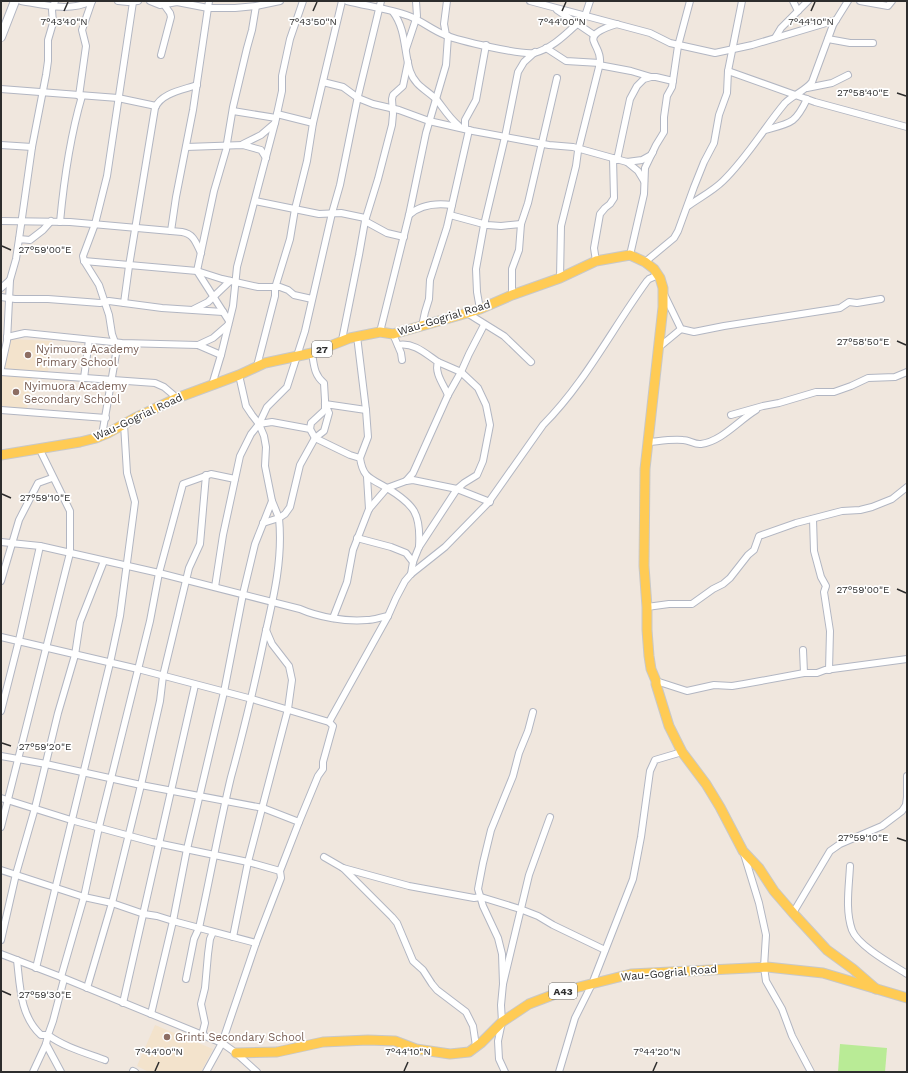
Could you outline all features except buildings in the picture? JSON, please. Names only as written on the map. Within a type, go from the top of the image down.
[{"type":"main road","name":"Wau-Gogrial Road","points":[[1,454],[80,442],[102,435],[177,398],[239,375],[265,362],[312,353],[342,340],[357,336],[380,332],[393,334],[467,313],[560,278],[596,261],[630,254]]},
{"type":"main road","points":[[630,254],[654,269],[662,282],[663,293],[663,307],[645,470],[644,566],[651,669],[669,726],[682,752],[706,784],[720,807],[743,851],[760,868],[774,891],[827,950],[853,969],[876,989]]},
{"type":"main road","name":"Wau-Gogrial Road","points":[[236,1053],[277,1052],[323,1042],[342,1041],[395,1041],[416,1049],[450,1054],[468,1052],[502,1022],[529,1004],[563,991],[631,974],[764,967],[823,973],[907,998]]},
{"type":"street","points":[[1,37],[15,1]]},
{"type":"street","points":[[21,1],[74,7],[84,5],[92,1]]},
{"type":"street","points":[[60,222],[64,185],[74,123],[81,96],[86,46],[82,30],[92,1]]},
{"type":"street","points":[[102,435],[117,350],[112,334],[109,315],[97,281],[84,262],[84,254],[95,224],[107,176],[118,98],[135,1],[118,1]]},
{"type":"street","points":[[150,1],[160,5],[166,2],[181,2],[235,8],[256,6],[277,1]]},
{"type":"street","points":[[212,385],[221,355],[234,299],[233,282],[276,119],[282,91],[282,76],[289,43],[303,1]]},
{"type":"street","points":[[257,366],[275,296],[276,286],[290,239],[313,123],[342,1]]},
{"type":"street","points":[[347,1],[416,19],[447,36],[522,53],[535,52],[546,48],[559,40],[577,24]]},
{"type":"street","points":[[215,587],[223,535],[240,456],[250,434],[259,424],[267,407],[287,387],[297,356],[340,185],[358,98],[381,1]]},
{"type":"street","points":[[406,51],[416,19],[416,1]]},
{"type":"street","points":[[380,332],[404,237],[429,121],[446,65],[447,36],[444,24],[447,1]]},
{"type":"street","points":[[530,1],[650,33],[664,41],[678,46],[715,53],[731,50],[836,20]]},
{"type":"street","points":[[560,1],[561,9]]},
{"type":"street","points":[[586,16],[590,1]]},
{"type":"street","points":[[630,254],[644,194],[646,165],[664,132],[666,98],[673,82],[678,46],[690,1]]},
{"type":"street","points":[[645,262],[674,238],[680,228],[702,166],[716,137],[719,114],[728,90],[728,71],[731,50],[742,1]]},
{"type":"street","points":[[793,1],[798,11]]},
{"type":"street","points":[[775,38],[781,28],[808,1]]},
{"type":"street","points":[[688,206],[723,181],[785,104],[807,88],[815,77],[836,20],[848,1]]},
{"type":"street","points":[[860,1],[888,6],[892,1]]},
{"type":"street","points":[[161,55],[171,17],[166,7],[166,2]]},
{"type":"street","points":[[1,368],[7,337],[10,280],[16,259],[32,147],[47,68],[48,40],[53,23],[54,4]]},
{"type":"street","points":[[171,231],[197,85],[208,4]]},
{"type":"street","points":[[229,323],[214,296],[197,271],[214,191],[226,150],[256,6]]},
{"type":"street","points":[[553,7],[594,35]]},
{"type":"street","points":[[393,12],[402,29],[411,74],[419,86],[436,100],[451,119],[464,129]]},
{"type":"street","points":[[560,278],[561,226],[600,64],[600,53],[593,41],[594,35],[605,28],[617,24]]},
{"type":"street","points":[[828,39],[850,43],[873,43]]},
{"type":"street","points":[[422,326],[429,300],[430,280],[450,215],[465,120],[472,109],[477,95],[486,45]]},
{"type":"street","points":[[546,48],[566,61],[600,64],[631,70],[651,77],[673,82]]},
{"type":"street","points":[[480,309],[477,292],[476,262],[520,68],[526,59],[535,52]]},
{"type":"street","points":[[342,340],[365,220],[378,179],[390,131],[392,120],[392,97],[403,86],[408,62]]},
{"type":"street","points":[[728,71],[795,96],[907,127]]},
{"type":"street","points":[[807,88],[832,83],[848,75]]},
{"type":"street","points":[[596,261],[594,248],[600,214],[614,198],[615,159],[632,95],[641,82],[651,77]]},
{"type":"street","points":[[512,295],[513,265],[519,250],[521,224],[528,203],[557,78]]},
{"type":"street","points":[[322,82],[343,87],[358,98],[373,104],[402,110],[429,121],[464,129],[542,144],[579,148],[627,162],[642,160],[651,155],[653,152]]},
{"type":"street","points":[[124,303],[156,106],[164,97],[197,85]]},
{"type":"street","points":[[1,89],[118,98],[156,106]]},
{"type":"street","points":[[765,130],[786,124],[795,119],[800,114],[807,99]]},
{"type":"street","points":[[233,111],[276,119],[313,123]]},
{"type":"street","points":[[243,145],[261,135],[276,119]]},
{"type":"street","points":[[1,144],[32,147]]},
{"type":"street","points":[[186,147],[243,145],[260,150],[266,158]]},
{"type":"street","points":[[627,162],[641,175],[645,184]]},
{"type":"street","points":[[255,201],[319,214],[341,213],[365,220],[387,233],[404,237]]},
{"type":"street","points":[[409,215],[415,210],[425,206],[440,204],[452,205]]},
{"type":"street","points":[[450,215],[484,225],[501,226],[521,224]]},
{"type":"street","points":[[1,221],[51,221],[186,233],[191,236],[201,253]]},
{"type":"street","points":[[19,239],[30,240],[39,234],[51,221]]},
{"type":"street","points":[[84,262],[197,271],[233,282],[258,287],[276,286],[285,288],[294,295],[312,299]]},
{"type":"street","points":[[329,722],[388,616],[405,582],[412,574],[445,547],[490,502],[543,425],[553,416],[581,380],[647,281],[658,275]]},
{"type":"street","points":[[1,288],[10,280]]},
{"type":"street","points":[[192,310],[203,305],[233,282]]},
{"type":"street","points":[[663,293],[681,329]]},
{"type":"street","points":[[1,297],[100,303],[109,301],[223,312]]},
{"type":"street","points":[[659,344],[681,329],[694,332],[840,308],[849,302],[857,303],[881,299]]},
{"type":"street","points":[[467,313],[504,336],[531,362]]},
{"type":"street","points":[[198,345],[213,338],[229,323]]},
{"type":"street","points":[[406,480],[413,473],[448,395],[484,324]]},
{"type":"street","points":[[7,337],[25,333],[115,342],[198,345],[221,355]]},
{"type":"street","points":[[393,334],[401,353],[402,360]]},
{"type":"street","points":[[357,336],[368,437],[360,458],[362,470],[367,477],[402,497],[416,513],[420,532],[419,547]]},
{"type":"street","points":[[84,378],[89,340]]},
{"type":"street","points":[[398,345],[405,344],[414,346],[438,362],[461,372],[478,388],[486,405],[490,425],[483,461],[477,475],[457,489],[419,547],[413,562],[412,574]]},
{"type":"street","points":[[312,353],[316,374],[324,383],[325,410],[311,423],[310,430],[315,438],[350,455],[360,458]]},
{"type":"street","points":[[438,362],[436,367],[438,375],[448,395]]},
{"type":"street","points":[[1,372],[159,384],[177,398]]},
{"type":"street","points":[[731,415],[816,392],[834,392],[868,378],[895,378],[907,372]]},
{"type":"street","points":[[186,979],[225,802],[252,699],[277,577],[281,538],[279,518],[272,501],[265,466],[266,447],[264,436],[259,424],[246,406],[239,375]]},
{"type":"street","points":[[325,404],[366,410]]},
{"type":"street","points":[[263,523],[279,518],[285,514],[290,507],[300,465],[315,438],[324,431],[329,413],[325,404]]},
{"type":"street","points":[[648,442],[685,440],[700,444],[713,440],[763,406]]},
{"type":"street","points":[[1,410],[106,418]]},
{"type":"street","points":[[259,424],[272,422],[310,430]]},
{"type":"street","points":[[36,968],[120,616],[135,502],[127,472],[124,424]]},
{"type":"street","points":[[1,827],[70,553],[70,510],[52,478],[39,448]]},
{"type":"street","points":[[33,1072],[46,1044],[53,1021],[62,978],[84,897],[99,827],[150,621],[159,573],[183,484],[211,474],[235,478]]},
{"type":"street","points":[[87,988],[112,903],[129,835],[160,702],[163,676],[189,568],[200,544],[206,475]]},
{"type":"street","points":[[367,477],[369,509]]},
{"type":"street","points":[[1,581],[19,520],[38,483],[52,478]]},
{"type":"street","points":[[333,618],[347,582],[353,550],[357,538],[369,509],[386,488],[406,480],[413,480],[457,489],[490,502]]},
{"type":"street","points":[[647,607],[669,604],[692,604],[730,578],[748,555],[754,550],[759,536],[796,523],[842,511],[860,510],[872,507],[892,499],[907,487]]},
{"type":"street","points":[[151,1014],[173,921],[187,849],[224,692],[243,594],[255,544],[272,501]]},
{"type":"street","points":[[813,519],[814,551],[821,577],[826,586],[824,592],[830,631],[828,670]]},
{"type":"street","points":[[357,538],[391,547],[406,553],[413,562]]},
{"type":"street","points":[[1,542],[40,546],[127,567],[159,573],[300,609],[316,615],[333,618],[367,620],[388,616]]},
{"type":"street","points":[[1,711],[40,546]]},
{"type":"street","points":[[1,940],[16,874],[35,808],[58,713],[75,655],[80,622],[104,561]]},
{"type":"street","points":[[233,937],[248,862],[288,710],[292,680],[289,666],[272,644],[266,630]]},
{"type":"street","points":[[1,636],[138,669],[252,699],[329,722],[333,726],[323,762],[323,769],[318,776],[280,871],[281,878],[256,943],[222,1043],[206,1072]]},
{"type":"street","points":[[803,650],[804,674]]},
{"type":"street","points":[[656,681],[687,691],[714,685],[732,686],[907,659]]},
{"type":"street","points":[[123,1002],[144,914],[158,842],[195,685]]},
{"type":"street","points":[[503,984],[502,954],[498,938],[488,917],[478,889],[492,830],[514,776],[519,753],[528,731],[533,712]]},
{"type":"street","points":[[559,1072],[575,1018],[592,984],[633,879],[641,837],[650,771],[655,760],[682,752]]},
{"type":"street","points":[[1,756],[46,764],[141,785],[200,795],[225,802],[263,808],[299,822]]},
{"type":"street","points":[[793,913],[830,851],[840,844],[882,826],[902,811],[906,805],[907,776]]},
{"type":"street","points":[[1,798],[71,820],[152,842],[158,842],[248,862],[280,871]]},
{"type":"street","points":[[505,1072],[499,1059],[498,1041],[502,1022],[501,1005],[503,984],[529,875],[550,817]]},
{"type":"street","points":[[743,851],[759,903],[766,935],[764,967],[766,981],[782,1009],[792,1036],[811,1072]]},
{"type":"street","points":[[324,857],[343,868],[420,889],[454,893],[474,898],[481,897],[520,909],[538,916],[553,925],[605,950]]},
{"type":"street","points":[[850,866],[848,908],[852,931],[861,942],[875,953],[907,974]]},
{"type":"street","points":[[343,868],[397,923],[413,961],[423,970],[437,990],[466,1012],[473,1026],[476,1046]]},
{"type":"street","points":[[1,870],[84,897],[112,903],[144,914],[157,916],[256,943]]},
{"type":"street","points":[[202,1035],[205,1023],[202,1004],[210,939],[213,932]]},
{"type":"street","points":[[1,954],[222,1043],[236,1053],[253,1071]]},
{"type":"street","points":[[17,960],[22,1001],[29,1020],[36,1030],[41,1035],[48,1035],[74,1049],[105,1060]]},
{"type":"street","points":[[46,1044],[61,1072]]},
{"type":"shaded area","name":"Nyimuora Academy Primary School","points":[[9,339],[52,341],[48,372],[4,369]]},
{"type":"shaded area","name":"Nyimuora Academy Secondary School","points":[[1,375],[32,377],[27,409],[1,406]]},
{"type":"shaded area","name":"Grinti Secondary School","points":[[155,1025],[213,1049],[201,1072],[149,1072],[137,1066]]},
{"type":"green space","points":[[840,1044],[887,1048],[885,1072],[838,1072]]},
{"type":"place","name":"Nyimuora Academy Primary School","points":[[28,355]]},
{"type":"place","name":"Nyimuora Academy Secondary School","points":[[16,392]]},
{"type":"place","name":"Grinti Secondary School","points":[[167,1037]]}]
